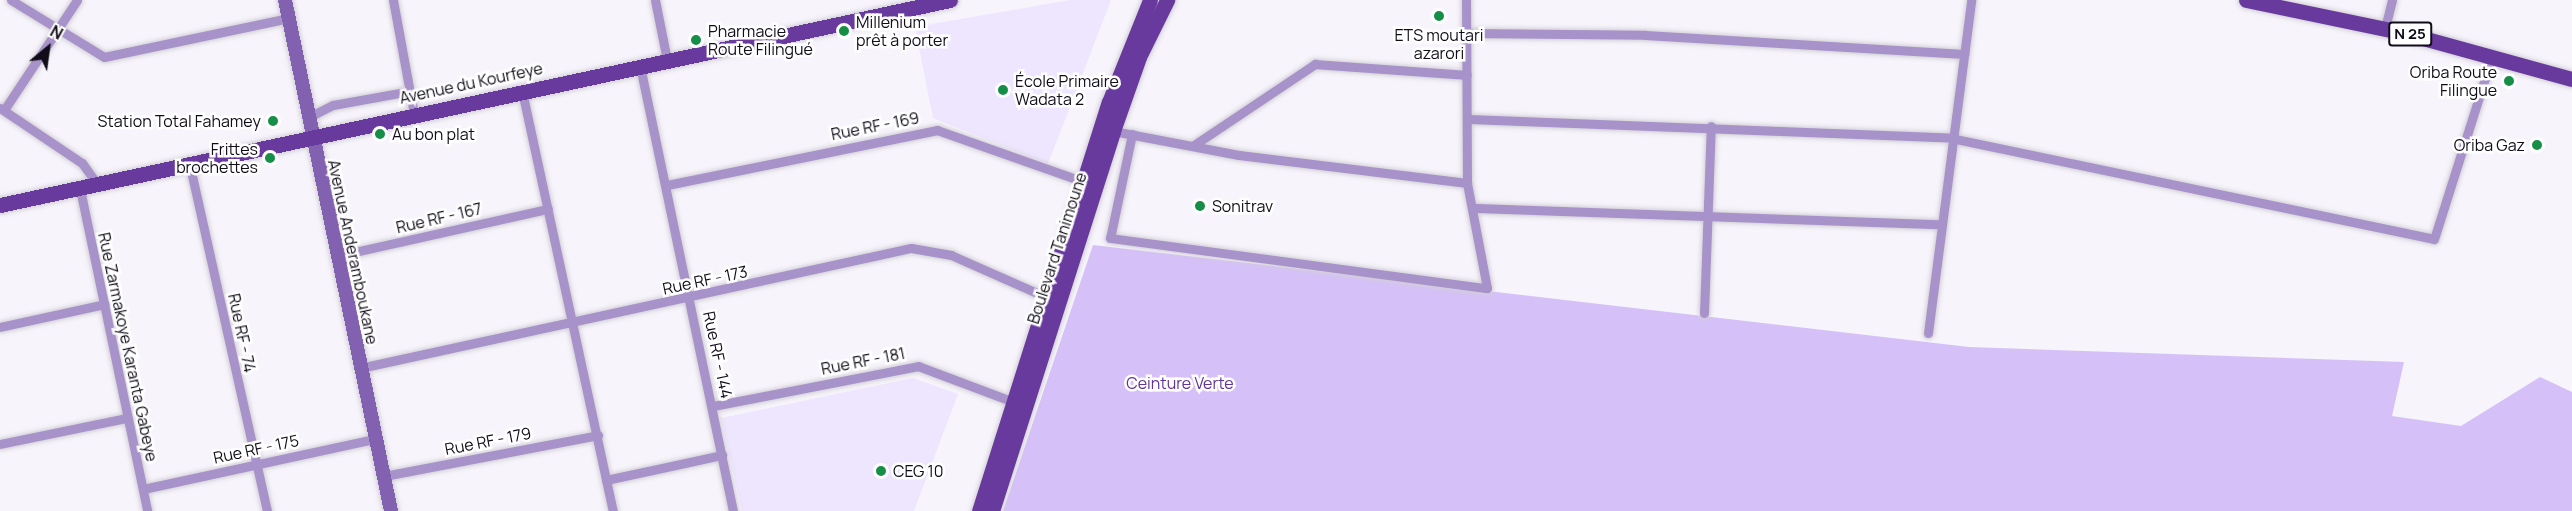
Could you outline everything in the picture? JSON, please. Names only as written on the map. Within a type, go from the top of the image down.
[{"type":"main road","name":"Avenue du Kourfeye","points":[[0,205],[98,185],[313,135],[667,60],[890,6],[950,0]]},
{"type":"main road","name":"Boulevard Tanimoune","points":[[992,511],[1048,298],[1116,83],[1150,0]]},
{"type":"main road","name":"Boulevard Tanimoune","points":[[979,511],[1014,402],[1029,375],[1138,57],[1167,0]]},
{"type":"main road","name":"N 25","points":[[2246,0],[2385,28],[2572,79]]},
{"type":"street","points":[[11,0],[104,57],[288,18]]},
{"type":"street","points":[[76,0],[2,109],[82,162],[98,185]]},
{"type":"street","name":"Avenue Anderamboukane","points":[[285,0],[391,511]]},
{"type":"street","points":[[393,0],[414,114]]},
{"type":"street","points":[[655,0],[667,60]]},
{"type":"street","points":[[1132,134],[1110,238],[1487,288],[1474,208],[1467,183],[1466,0]]},
{"type":"street","points":[[1928,333],[1951,138],[1971,0]]},
{"type":"street","points":[[2385,28],[2392,0]]},
{"type":"street","points":[[1467,33],[1645,35],[1964,54]]},
{"type":"street","points":[[1467,119],[1711,126],[1951,138],[2434,239],[2492,56]]},
{"type":"street","points":[[1194,145],[1315,64],[1467,75]]},
{"type":"street","name":"Rue RF - 144","points":[[640,66],[667,185],[733,511]]},
{"type":"street","points":[[309,117],[333,105],[410,91]]},
{"type":"street","points":[[522,91],[613,511]]},
{"type":"street","points":[[1704,313],[1711,126]]},
{"type":"street","name":"Rue RF - 169","points":[[667,185],[937,130],[1084,182]]},
{"type":"street","points":[[1113,130],[1194,145],[1467,183]]},
{"type":"street","name":"Rue RF - 74","points":[[189,162],[267,511]]},
{"type":"street","name":"Rue Zarmakoye Karanta Gabeye","points":[[80,189],[147,511]]},
{"type":"street","points":[[1474,208],[1941,224]]},
{"type":"street","name":"Rue RF - 167","points":[[337,256],[548,209]]},
{"type":"street","name":"Rue RF - 173","points":[[360,368],[690,299],[911,248],[951,255],[1048,298]]},
{"type":"street","points":[[0,327],[105,304]]},
{"type":"street","name":"Rue RF - 181","points":[[713,406],[918,366],[1014,402]]},
{"type":"street","points":[[0,444],[127,418]]},
{"type":"street","name":"Rue RF - 179","points":[[384,476],[598,435]]},
{"type":"street","name":"Rue RF - 175","points":[[142,489],[375,439]]},
{"type":"street","points":[[606,480],[722,455]]},
{"type":"shaded area","name":"École Primaire Wadata 2","points":[[1070,0],[1111,0],[1048,164],[933,118],[915,27]]},
{"type":"shaded area","name":"CEG 10","points":[[913,378],[958,394],[914,511],[742,511],[721,418]]},
{"type":"green space","name":"Ceinture Verte","points":[[1093,245],[1969,347],[2404,362],[2392,416],[2461,426],[2540,377],[2572,392],[2572,511],[1003,511]]},
{"type":"place","name":"ETS moutari azarori","points":[[1439,16]]},
{"type":"place","name":"Millenium prêt à porter","points":[[844,31]]},
{"type":"place","name":"Pharmacie Route Filingué","points":[[696,40]]},
{"type":"place","name":"Oriba Route Filingue","points":[[2509,81]]},
{"type":"place","name":"École Primaire Wadata 2","points":[[1003,90]]},
{"type":"place","name":"Station Total Fahamey","points":[[273,121]]},
{"type":"place","name":"Au bon plat","points":[[380,134]]},
{"type":"place","name":"Oriba Gaz","points":[[2537,145]]},
{"type":"place","name":"Frittes brochettes","points":[[270,158]]},
{"type":"place","name":"Sonitrav","points":[[1200,206]]},
{"type":"place","name":"CEG 10","points":[[881,471]]}]
